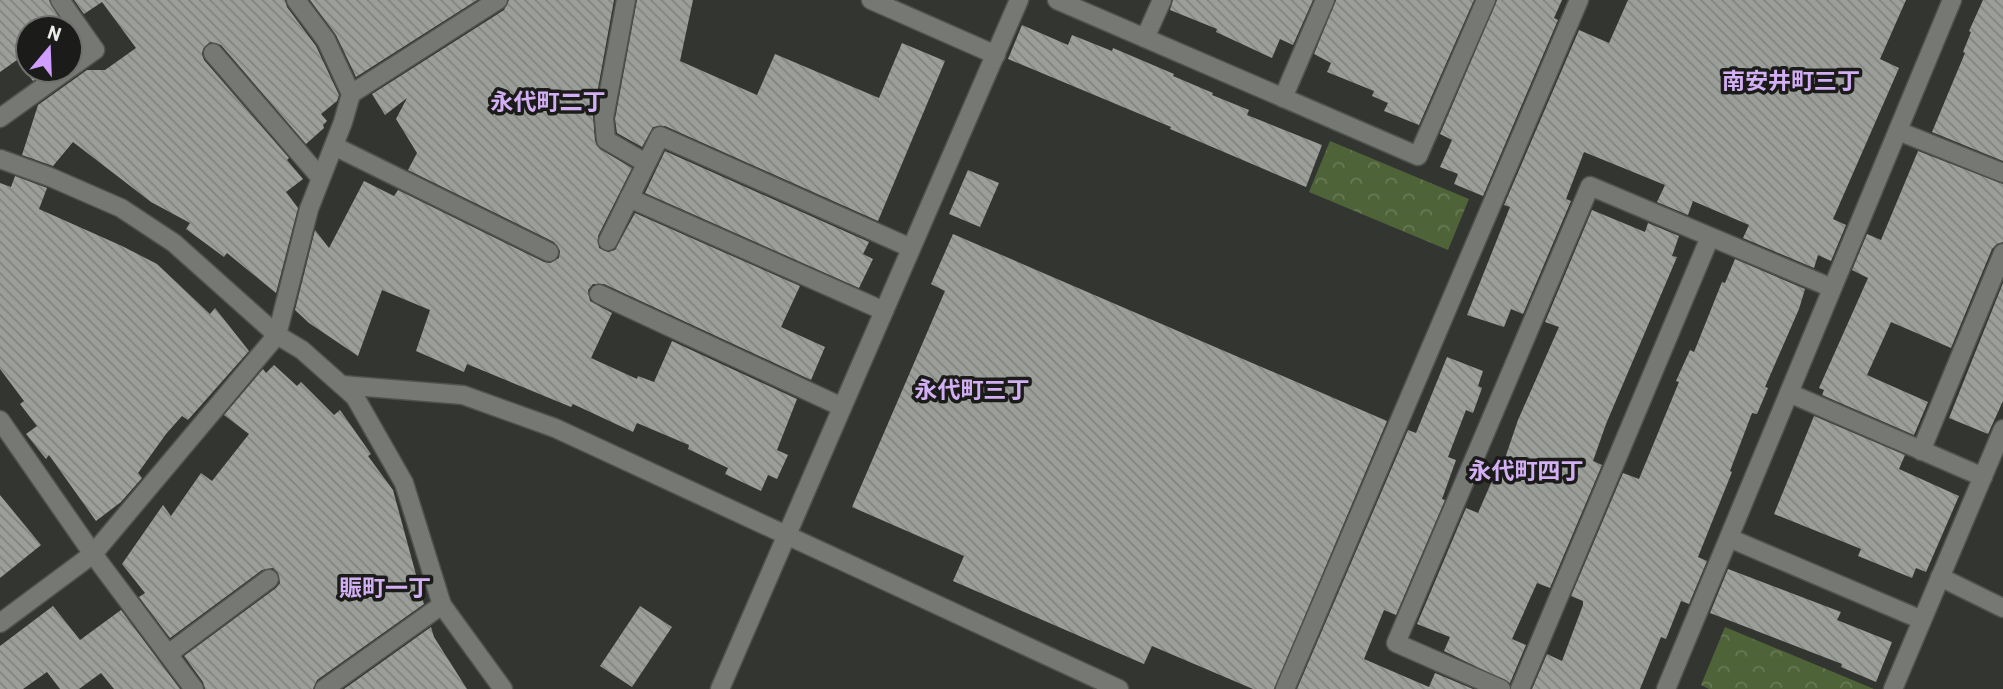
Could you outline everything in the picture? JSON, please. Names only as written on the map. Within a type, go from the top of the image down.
[{"type":"street","points":[[296,0],[326,40],[351,94]]},
{"type":"street","points":[[0,623],[93,554],[277,335],[309,209],[351,94],[498,0]]},
{"type":"street","points":[[626,0],[604,118],[606,140],[646,163]]},
{"type":"street","points":[[871,0],[996,55]]},
{"type":"street","points":[[720,689],[1019,0]]},
{"type":"street","points":[[1057,0],[1418,156],[1486,0]]},
{"type":"street","points":[[1145,38],[1162,0]]},
{"type":"street","points":[[1283,98],[1325,0]]},
{"type":"street","points":[[1285,689],[1580,0]]},
{"type":"street","points":[[1666,689],[1952,0]]},
{"type":"street","points":[[84,34],[95,50],[84,58]]},
{"type":"street","points":[[213,53],[320,177]]},
{"type":"street","points":[[0,118],[47,84]]},
{"type":"street","points":[[1898,131],[2003,173]]},
{"type":"street","points":[[608,241],[660,136],[911,248]]},
{"type":"street","points":[[334,146],[549,253]]},
{"type":"street","points":[[0,159],[121,208],[174,243],[277,335],[302,350],[355,397],[404,483],[442,605],[503,689]]},
{"type":"street","points":[[1501,689],[1396,643],[1590,186],[1832,288]]},
{"type":"street","points":[[629,198],[884,311]]},
{"type":"street","points":[[1520,689],[1710,237]]},
{"type":"street","points":[[1921,451],[2003,253]]},
{"type":"street","points":[[600,294],[842,407]]},
{"type":"street","points":[[342,385],[463,395],[555,428],[1119,689]]},
{"type":"street","points":[[1788,393],[1983,477]]},
{"type":"street","points":[[0,420],[93,554],[194,689]]},
{"type":"street","points":[[1893,689],[2003,429]]},
{"type":"street","points":[[1728,538],[1922,620]]},
{"type":"street","points":[[1940,577],[2003,608]]},
{"type":"street","points":[[168,654],[269,579]]},
{"type":"street","points":[[324,689],[442,605]]},
{"type":"green space","points":[[1330,141],[1469,199],[1448,250],[1309,192]]},
{"type":"green space","points":[[1725,627],[1874,689],[1709,689],[1701,685]]},
{"type":"building","points":[[0,0],[49,0],[57,14],[14,14],[14,62],[0,72]]},
{"type":"building","points":[[74,0],[285,0],[287,7],[316,46],[339,95],[337,101],[321,114],[327,121],[323,125],[324,128],[306,144],[221,45],[210,42],[202,54],[204,60],[289,158],[287,160],[303,179],[286,192],[298,208],[276,293],[227,253],[224,257],[186,229],[190,223],[151,202],[73,142],[53,166],[22,155],[38,105],[67,84],[84,84],[84,72],[87,70],[105,70],[136,48],[102,2],[84,14]]},
{"type":"building","points":[[310,0],[477,0],[356,77],[336,35]]},
{"type":"building","points":[[509,0],[614,0],[593,116],[595,141],[600,149],[632,168],[598,236],[599,248],[608,252],[615,250],[635,213],[800,286],[781,327],[825,347],[811,380],[604,284],[593,284],[588,290],[590,301],[612,313],[591,358],[637,379],[638,376],[654,382],[672,341],[797,399],[777,450],[788,455],[777,479],[768,475],[761,491],[725,474],[728,468],[688,449],[689,445],[637,423],[633,432],[573,404],[571,407],[467,364],[464,372],[416,351],[430,310],[382,290],[358,356],[309,323],[295,310],[315,230],[329,248],[364,181],[394,196],[398,190],[544,262],[550,263],[559,258],[560,251],[554,242],[408,170],[417,153],[396,119],[407,98],[385,115],[372,94],[504,10]]},
{"type":"building","points":[[637,0],[693,0],[680,61],[757,95],[775,54],[879,98],[902,43],[945,61],[878,221],[665,126],[653,127],[642,147],[617,133],[615,119]]},
{"type":"building","points":[[1173,0],[1313,0],[1293,45],[1280,39],[1272,58],[1216,32],[1217,29],[1170,10]]},
{"type":"building","points":[[1336,0],[1474,0],[1419,125],[1384,111],[1388,103],[1372,96],[1374,91],[1327,72],[1331,63],[1314,54]]},
{"type":"building","points":[[1497,0],[1562,0],[1554,18],[1558,20],[1483,196],[1454,184],[1458,174],[1440,167],[1452,140],[1440,134]]},
{"type":"building","points":[[1628,0],[1906,0],[1880,59],[1899,68],[1833,219],[1846,225],[1831,261],[1818,255],[1814,268],[1743,238],[1749,225],[1693,201],[1688,215],[1657,202],[1665,185],[1584,152],[1566,199],[1571,201],[1523,314],[1511,309],[1504,327],[1467,315],[1510,207],[1504,205],[1579,30],[1609,43]]},
{"type":"building","points":[[1983,0],[2003,0],[2003,161],[1932,132],[1965,53],[1963,52],[1971,32],[1969,31]]},
{"type":"building","points":[[1022,25],[1068,45],[1072,35],[1112,51],[1113,48],[1249,110],[1247,115],[1322,145],[1306,187],[1008,59]]},
{"type":"building","points":[[665,151],[869,242],[863,254],[873,259],[859,288],[645,193]]},
{"type":"building","points":[[1918,151],[2003,184],[2003,242],[1992,249],[1951,348],[1891,322],[1867,375],[1928,402],[1914,435],[1822,395],[1824,390],[1819,388],[1868,278],[1852,270],[1867,234],[1881,240]]},
{"type":"building","points":[[968,170],[999,183],[980,227],[949,214]]},
{"type":"building","points":[[15,176],[47,188],[39,209],[157,264],[210,314],[215,308],[249,351],[188,420],[182,416],[138,473],[142,478],[121,502],[96,521],[49,455],[46,459],[26,434],[37,426],[20,404],[24,401],[0,369],[0,183],[11,187]]},
{"type":"building","points":[[1592,210],[1645,232],[1648,223],[1679,236],[1672,256],[1677,257],[1606,424],[1593,461],[1602,465],[1550,588],[1537,583],[1512,639],[1526,645],[1510,683],[1444,651],[1450,637],[1417,624],[1466,508],[1478,513],[1495,474],[1499,476],[1518,420],[1559,327],[1545,322]]},
{"type":"building","points":[[953,234],[1387,421],[1274,689],[1253,689],[1152,646],[1144,664],[953,581],[964,556],[852,507],[945,291],[931,284]]},
{"type":"building","points":[[1735,259],[1805,289],[1765,387],[1768,388],[1757,414],[1752,413],[1698,557],[1707,561],[1689,604],[1681,601],[1666,639],[1661,637],[1640,689],[1532,689],[1547,654],[1562,661],[1583,605],[1583,601],[1571,596],[1623,473],[1639,479],[1679,382],[1676,381],[1690,350],[1694,352],[1722,282],[1725,283]]},
{"type":"building","points":[[2003,283],[2003,401],[1988,434],[1949,418]]},
{"type":"building","points":[[1447,357],[1483,371],[1478,386],[1482,388],[1473,413],[1466,410],[1448,457],[1456,460],[1442,499],[1445,500],[1396,615],[1384,610],[1364,659],[1429,687],[1435,673],[1473,689],[1297,689],[1408,430],[1416,433]]},
{"type":"building","points":[[274,365],[297,386],[301,382],[334,415],[340,410],[371,454],[368,456],[393,490],[424,604],[317,680],[313,689],[205,689],[184,656],[276,588],[280,583],[278,573],[273,568],[262,570],[170,638],[139,597],[145,593],[122,564],[163,505],[171,516],[201,473],[212,481],[249,434],[224,415],[263,369],[266,373]]},
{"type":"building","points":[[1814,416],[1905,455],[1899,469],[1959,496],[1926,572],[1916,568],[1912,578],[1858,556],[1861,549],[1774,514]]},
{"type":"building","points":[[0,495],[41,545],[0,578]]},
{"type":"building","points":[[1728,569],[1841,612],[1837,620],[1892,642],[1876,682],[1841,667],[1842,664],[1710,613]]},
{"type":"building","points":[[53,606],[80,640],[121,610],[180,689],[114,689],[101,673],[79,689],[60,689],[47,672],[23,689],[0,689],[0,646]]},
{"type":"building","points":[[640,606],[672,627],[632,687],[600,666]]},
{"type":"building","points":[[431,627],[434,637],[467,689],[344,689]]},
{"type":"district","name":"南安井町三丁","points":[[1791,81]]},
{"type":"district","name":"永代町二丁","points":[[548,102]]},
{"type":"district","name":"永代町三丁","points":[[972,390]]},
{"type":"district","name":"永代町四丁","points":[[1526,471]]},
{"type":"district","name":"賑町一丁","points":[[385,588]]}]
